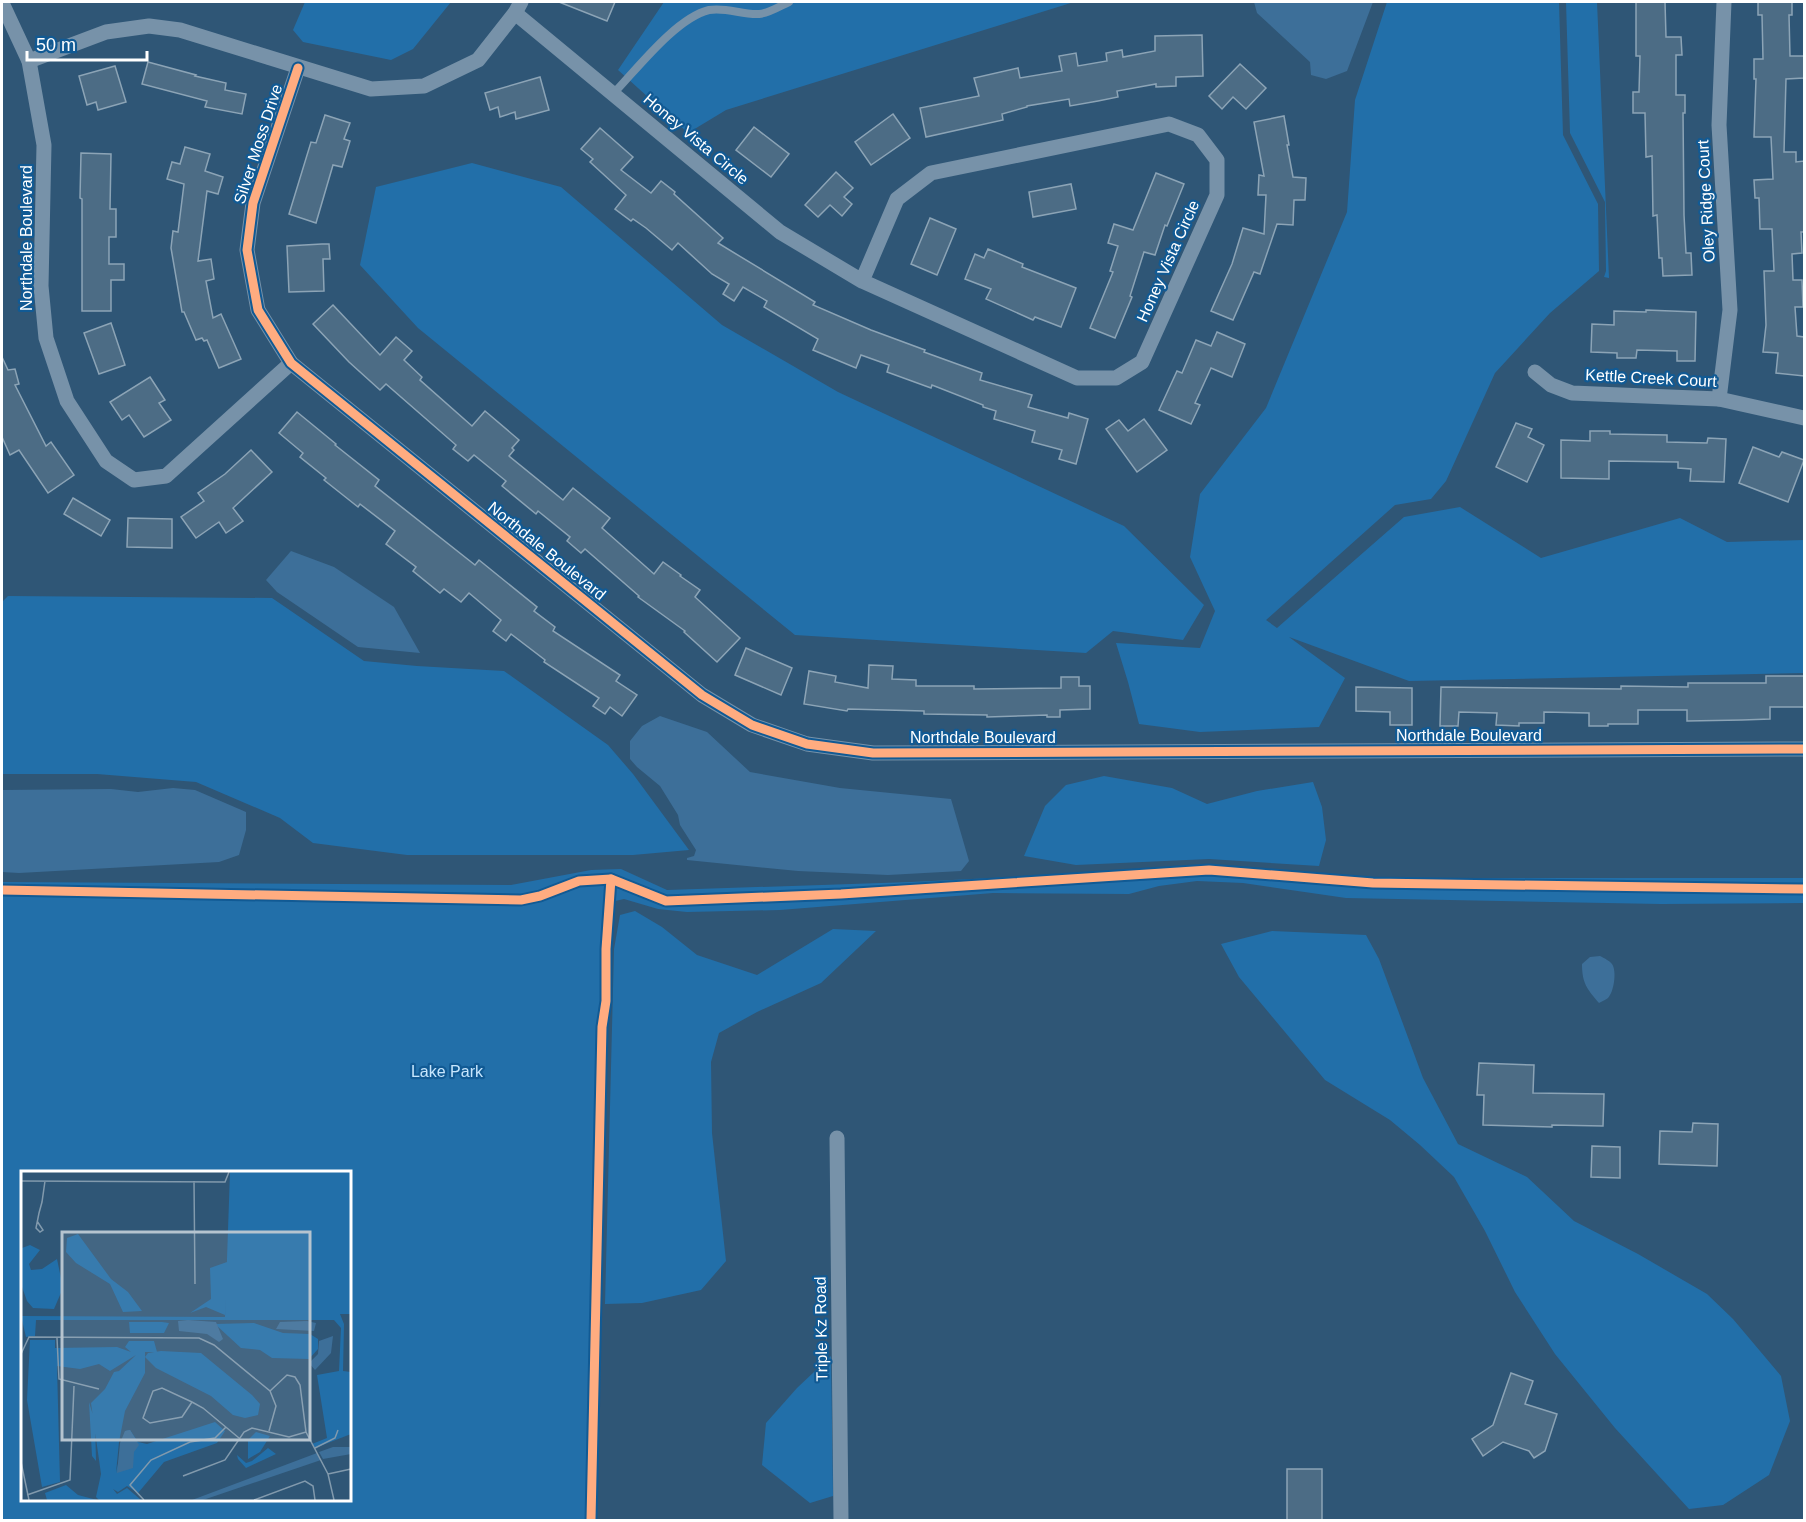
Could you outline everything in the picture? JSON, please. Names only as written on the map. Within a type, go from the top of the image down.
[{"type":"street","name":"Oley Ridge Court","points":[[1719,399],[1730,310],[1719,125],[1724,2]]},
{"type":"street","name":"Northdale Boulevard","points":[[2,3],[29,61],[44,144],[40,286],[46,338],[67,401],[106,461],[134,480],[166,476],[291,363],[702,695],[752,725],[807,744],[873,753],[1804,749]]},
{"type":"street","name":"Honey Vista Circle","points":[[518,7],[613,93],[780,232],[862,281],[1077,378],[1116,378],[1142,362],[1217,195],[1217,160],[1198,135],[1169,124],[931,173],[897,199],[862,281]]},
{"type":"street","points":[[29,61],[106,32],[149,26],[180,30],[371,89],[424,86],[478,60],[518,7]]},
{"type":"street","name":"Silver Moss Drive","points":[[291,363],[258,310],[247,250],[253,203],[298,68]]},
{"type":"street","name":"Kettle Creek Court","points":[[1535,372],[1551,386],[1572,393],[1719,399],[1804,418]]},
{"type":"street","name":"Triple Kz Road","points":[[837,1138],[842,1521]]},
{"type":"lane","points":[[613,93],[667,36],[690,18],[709,10],[726,9],[760,14],[789,2]]},
{"type":"green space","points":[[305,2],[451,2],[413,49],[391,60],[303,42],[293,30]]},
{"type":"green space","points":[[664,2],[1074,2],[726,110],[688,133],[618,70]]},
{"type":"green space","points":[[1387,2],[1559,2],[1563,135],[1598,204],[1599,271],[1550,313],[1495,373],[1446,481],[1431,499],[1395,505],[1266,620],[1277,628],[1404,517],[1460,507],[1541,558],[1680,518],[1727,542],[1804,540],[1804,673],[1409,681],[1289,637],[1345,678],[1319,727],[1200,732],[1139,724],[1116,643],[1200,648],[1215,611],[1190,557],[1200,494],[1266,408],[1347,212],[1355,100]]},
{"type":"green space","points":[[1566,2],[1597,2],[1609,278],[1604,277],[1606,271],[1605,202],[1570,133]]},
{"type":"green space","points":[[472,163],[561,187],[722,325],[838,392],[1124,526],[1204,605],[1183,640],[1113,631],[1086,653],[795,635],[418,328],[360,265],[376,187]]},
{"type":"green space","points":[[8,596],[272,598],[364,661],[504,671],[608,745],[633,774],[689,850],[633,855],[407,855],[313,843],[280,818],[196,782],[97,774],[2,774],[2,602]]},
{"type":"green space","points":[[1104,776],[1172,788],[1207,804],[1257,791],[1313,782],[1322,807],[1326,840],[1319,866],[1209,859],[1076,865],[1024,856],[1045,806],[1066,785]]},
{"type":"green space","name":"Lake Park","points":[[1210,867],[1369,878],[1804,878],[1804,903],[1661,904],[1346,898],[1243,883],[1197,881],[1159,886],[1129,894],[993,893],[780,910],[687,912],[658,909],[624,899],[615,901],[607,948],[599,1236],[597,1520],[2,1520],[2,882],[511,885],[591,870],[621,869],[667,890],[911,882]]},
{"type":"green space","points":[[635,911],[662,927],[697,955],[757,975],[833,929],[876,931],[821,983],[757,1012],[719,1033],[711,1062],[712,1133],[726,1261],[701,1290],[642,1303],[605,1304],[614,949],[620,915]]},
{"type":"green space","points":[[1272,931],[1366,935],[1379,959],[1423,1078],[1458,1144],[1527,1177],[1574,1221],[1638,1254],[1707,1294],[1733,1319],[1781,1376],[1790,1421],[1769,1475],[1723,1505],[1689,1509],[1615,1428],[1555,1354],[1515,1292],[1485,1231],[1454,1177],[1390,1120],[1325,1080],[1239,977],[1221,944]]},
{"type":"green space","points":[[831,1356],[833,1496],[810,1503],[762,1465],[766,1423],[797,1388]]},
{"type":"shaded area","points":[[1254,2],[1373,2],[1347,71],[1326,79],[1311,75],[1310,62],[1257,13]]},
{"type":"shaded area","points":[[291,551],[334,567],[394,607],[420,653],[358,647],[277,592],[266,580]]},
{"type":"shaded area","points":[[660,716],[707,732],[750,772],[840,788],[951,799],[969,861],[961,871],[888,875],[798,871],[687,860],[694,856],[696,850],[680,825],[678,815],[660,786],[630,759],[630,741],[642,726]]},
{"type":"shaded area","points":[[173,788],[195,790],[246,812],[246,830],[239,855],[219,862],[2,872],[2,790],[111,789],[138,792]]},
{"type":"shaded area","points":[[1600,956],[1612,964],[1615,976],[1610,995],[1599,1003],[1586,985],[1582,964],[1590,957]]},
{"type":"building","points":[[559,2],[615,2],[607,21]]},
{"type":"building","points":[[1636,2],[1665,2],[1666,37],[1681,37],[1682,55],[1676,55],[1676,95],[1685,95],[1685,113],[1683,113],[1684,215],[1686,253],[1691,253],[1692,275],[1663,276],[1662,258],[1659,258],[1657,215],[1653,216],[1652,156],[1646,157],[1645,113],[1633,113],[1633,92],[1639,92],[1640,56],[1636,56]]},
{"type":"building","points":[[1758,2],[1792,2],[1792,15],[1789,15],[1790,56],[1804,56],[1804,78],[1786,79],[1784,152],[1796,152],[1796,162],[1804,161],[1802,253],[1792,254],[1793,280],[1802,280],[1803,307],[1795,307],[1797,336],[1804,337],[1804,376],[1776,373],[1778,353],[1763,352],[1766,325],[1764,271],[1774,271],[1772,229],[1760,229],[1759,198],[1755,198],[1754,180],[1773,179],[1771,137],[1754,137],[1756,79],[1754,79],[1754,59],[1763,59],[1762,15],[1758,15]]},
{"type":"building","points":[[1202,35],[1203,76],[1176,77],[1176,86],[1156,87],[1156,84],[1117,91],[1118,97],[1070,106],[1069,99],[1027,106],[1002,114],[1003,120],[926,137],[920,108],[979,96],[974,78],[1018,68],[1020,78],[1062,71],[1059,56],[1076,53],[1078,66],[1107,61],[1106,53],[1122,50],[1123,57],[1155,51],[1155,36]]},
{"type":"building","points":[[148,62],[226,83],[225,90],[246,94],[242,114],[205,107],[207,101],[142,84]]},
{"type":"building","points":[[1240,64],[1266,88],[1246,109],[1233,97],[1222,109],[1209,96]]},
{"type":"building","points":[[115,66],[126,102],[98,110],[96,102],[87,105],[79,76]]},
{"type":"building","points":[[540,77],[549,110],[516,119],[515,112],[500,117],[498,107],[490,110],[485,93]]},
{"type":"building","points":[[893,114],[910,138],[871,165],[855,142]]},
{"type":"building","points":[[325,115],[350,123],[344,139],[350,141],[342,167],[333,165],[316,223],[289,214],[311,142],[316,143]]},
{"type":"building","points":[[1284,116],[1293,177],[1306,178],[1305,200],[1294,200],[1293,225],[1277,224],[1260,274],[1254,272],[1233,320],[1211,311],[1232,264],[1243,228],[1264,234],[1266,195],[1258,195],[1259,175],[1264,176],[1254,122]]},
{"type":"building","points":[[754,127],[789,154],[771,177],[736,150]]},
{"type":"building","points":[[600,128],[633,157],[621,170],[651,193],[661,181],[723,238],[718,243],[815,302],[813,305],[925,350],[924,352],[982,373],[980,380],[1032,395],[1028,407],[1068,418],[1069,413],[1088,419],[1076,464],[1059,459],[1062,450],[1032,442],[1035,431],[994,419],[996,411],[983,407],[983,405],[932,385],[931,388],[887,372],[889,365],[861,355],[856,368],[813,350],[818,339],[764,307],[767,301],[743,287],[734,301],[723,294],[729,284],[712,274],[678,243],[672,250],[646,228],[633,219],[631,221],[615,209],[626,195],[590,162],[593,159],[581,149]]},
{"type":"building","points":[[185,147],[210,154],[205,171],[223,177],[218,194],[207,191],[198,261],[211,259],[214,279],[206,281],[213,318],[221,314],[241,359],[219,368],[207,340],[204,341],[202,338],[196,340],[182,312],[171,248],[173,231],[178,232],[184,184],[167,179],[172,162],[180,164]]},
{"type":"building","points":[[81,153],[111,154],[110,209],[116,209],[116,237],[109,237],[109,264],[124,264],[124,280],[111,280],[111,311],[82,311]]},
{"type":"building","points":[[836,172],[853,188],[844,197],[852,204],[842,216],[830,205],[818,217],[805,205]]},
{"type":"building","points":[[1156,173],[1184,184],[1167,226],[1165,225],[1155,255],[1144,252],[1130,296],[1132,297],[1115,338],[1090,328],[1113,272],[1110,271],[1118,246],[1108,243],[1114,224],[1133,230]]},
{"type":"building","points":[[1071,184],[1076,209],[1033,217],[1029,192]]},
{"type":"building","points":[[930,218],[956,229],[937,275],[911,264]]},
{"type":"building","points":[[329,244],[330,259],[323,259],[324,291],[289,292],[287,246]]},
{"type":"building","points":[[988,249],[1023,264],[1022,267],[1076,288],[1061,327],[1035,317],[1033,320],[986,299],[991,289],[965,279],[975,254],[984,258]]},
{"type":"building","points":[[333,305],[380,355],[396,337],[412,351],[404,360],[422,377],[420,380],[472,426],[485,411],[519,440],[509,456],[563,500],[573,488],[610,518],[602,528],[654,574],[663,562],[700,590],[695,597],[740,638],[717,662],[685,631],[638,597],[585,549],[581,553],[567,541],[570,537],[538,511],[536,514],[502,486],[506,481],[474,455],[468,461],[453,449],[456,445],[386,384],[380,390],[349,362],[313,324]]},
{"type":"building","points":[[1646,310],[1696,312],[1695,361],[1677,361],[1677,351],[1637,350],[1636,358],[1617,358],[1617,353],[1591,352],[1592,324],[1614,325],[1614,311],[1646,312]]},
{"type":"building","points":[[111,323],[125,365],[99,374],[84,333]]},
{"type":"building","points":[[1217,332],[1245,344],[1232,377],[1211,368],[1195,403],[1200,405],[1191,424],[1159,410],[1177,371],[1182,373],[1196,340],[1211,346]]},
{"type":"building","points":[[2,357],[8,370],[15,369],[19,384],[15,385],[46,446],[51,442],[74,475],[48,493],[19,450],[10,455],[2,437]]},
{"type":"building","points":[[150,377],[165,400],[159,403],[171,420],[144,437],[129,415],[122,420],[110,402]]},
{"type":"building","points":[[297,412],[379,480],[375,486],[475,565],[479,560],[537,607],[534,611],[555,627],[553,631],[620,675],[616,681],[637,695],[622,716],[610,707],[605,714],[593,706],[599,698],[544,662],[545,660],[511,634],[506,641],[493,631],[501,620],[469,593],[461,602],[444,589],[440,593],[413,571],[416,567],[386,544],[395,531],[360,504],[358,507],[324,480],[326,478],[300,457],[303,453],[279,433]]},
{"type":"building","points":[[1144,419],[1167,450],[1137,472],[1106,429],[1119,420],[1128,431]]},
{"type":"building","points":[[1516,423],[1532,429],[1528,437],[1544,445],[1527,482],[1496,467]]},
{"type":"building","points":[[1590,431],[1610,431],[1610,434],[1667,435],[1667,442],[1707,443],[1708,438],[1726,439],[1724,482],[1690,481],[1691,469],[1678,468],[1678,462],[1609,461],[1609,479],[1561,478],[1561,440],[1590,441]]},
{"type":"building","points":[[1753,447],[1779,457],[1782,452],[1804,460],[1788,502],[1739,483]]},
{"type":"building","points":[[251,450],[272,472],[233,508],[243,521],[226,533],[219,522],[196,538],[181,517],[204,501],[198,493],[225,474]]},
{"type":"building","points":[[73,498],[110,520],[101,536],[64,514]]},
{"type":"building","points":[[128,518],[172,519],[172,548],[127,547]]},
{"type":"building","points":[[746,648],[792,668],[781,695],[735,675]]},
{"type":"building","points":[[869,665],[893,666],[892,679],[916,680],[916,686],[974,686],[974,689],[1061,688],[1061,677],[1079,677],[1079,686],[1090,686],[1090,709],[1060,710],[1060,717],[1047,717],[1047,715],[987,717],[987,715],[924,714],[924,711],[848,709],[847,711],[804,704],[809,671],[836,676],[835,682],[868,688]]},
{"type":"building","points":[[1766,676],[1804,676],[1804,707],[1770,707],[1770,719],[1687,721],[1687,710],[1638,710],[1638,724],[1608,724],[1608,726],[1589,726],[1589,713],[1544,712],[1544,723],[1519,723],[1519,726],[1496,725],[1497,713],[1459,712],[1458,726],[1440,726],[1441,687],[1621,689],[1621,686],[1688,687],[1688,683],[1766,683]]},
{"type":"building","points":[[1356,687],[1412,688],[1412,725],[1390,725],[1390,712],[1356,711]]},
{"type":"building","points":[[1479,1063],[1534,1065],[1533,1093],[1604,1094],[1603,1126],[1483,1125],[1484,1095],[1477,1095]]},
{"type":"building","points":[[1693,1123],[1718,1124],[1717,1166],[1659,1164],[1660,1131],[1692,1132]]},
{"type":"building","points":[[1592,1146],[1620,1147],[1620,1178],[1591,1177]]},
{"type":"building","points":[[1511,1373],[1533,1381],[1525,1404],[1557,1414],[1545,1451],[1534,1458],[1529,1451],[1503,1442],[1483,1456],[1472,1439],[1493,1425]]},
{"type":"building","points":[[1287,1469],[1322,1469],[1322,1521],[1287,1521]]},
{"type":"cycle path","points":[[298,68],[253,203],[247,250],[258,310],[291,363],[702,695],[752,725],[807,744],[873,753],[1804,749]]},
{"type":"cycle path","points":[[2,890],[521,900],[540,896],[579,881],[611,879],[666,901],[841,894],[1209,870],[1373,883],[1804,889]]},
{"type":"cycle path","points":[[591,1520],[602,1027],[606,1001],[606,949],[611,879]]}]
